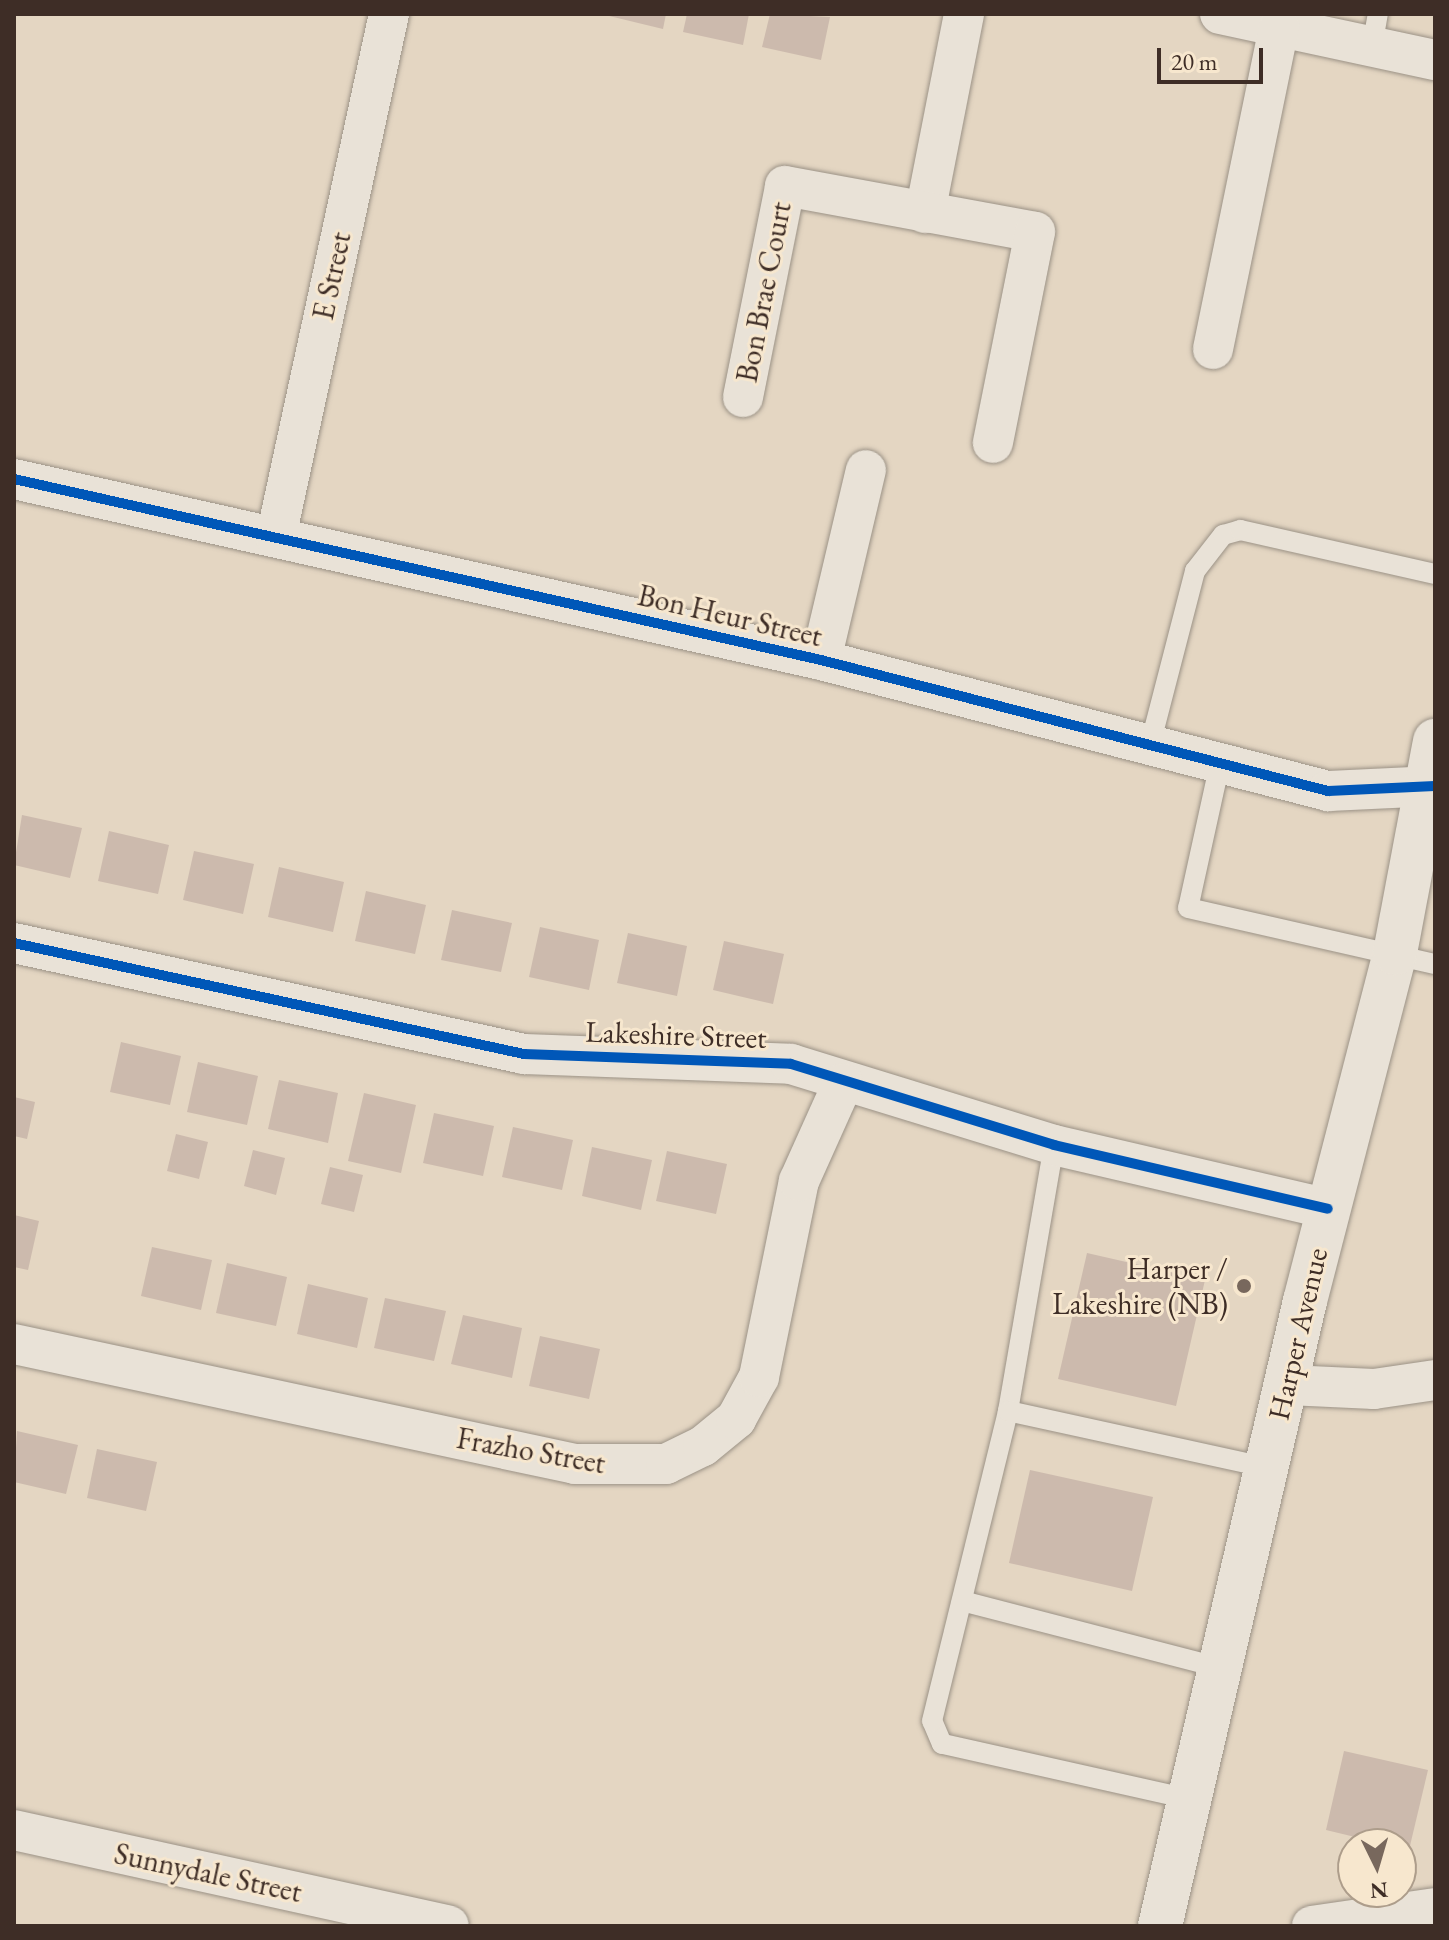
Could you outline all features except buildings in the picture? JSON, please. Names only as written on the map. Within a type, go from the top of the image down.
[{"type":"main road","name":"Harper Avenue","points":[[1160,1926],[1218,1667],[1328,1209],[1415,958],[1435,741]]},
{"type":"street","name":"E Street","points":[[276,537],[389,14]]},
{"type":"street","points":[[925,213],[964,14]]},
{"type":"street","points":[[1220,14],[1279,27],[1375,30],[1435,60]]},
{"type":"street","points":[[1213,349],[1279,27]]},
{"type":"street","name":"Bon Brae Court","points":[[743,397],[785,186],[1035,232],[993,443]]},
{"type":"street","points":[[821,660],[866,470]]},
{"type":"street","name":"Bon Heur Street","points":[[14,479],[821,660],[1328,791],[1430,786]]},
{"type":"street","name":"Lakeshire Street","points":[[14,943],[524,1054],[791,1064],[843,1083],[1054,1145],[1328,1209]]},
{"type":"street","name":"Frazho Street","points":[[14,1344],[575,1464],[666,1464],[703,1446],[736,1419],[759,1377],[799,1181],[843,1083]]},
{"type":"street","points":[[1288,1385],[1374,1389],[1435,1380]]},
{"type":"street","name":"Sunnydale Street","points":[[14,1830],[449,1926]]},
{"type":"street","points":[[1312,1926],[1424,1915]]},
{"type":"lane","points":[[1150,745],[1195,571],[1223,535],[1240,530],[1435,574]]},
{"type":"lane","points":[[1220,763],[1188,908],[1415,958]]},
{"type":"lane","points":[[1054,1145],[1008,1411],[932,1721],[942,1744],[1189,1799]]},
{"type":"lane","points":[[1008,1411],[1265,1467]]},
{"type":"lane","points":[[962,1601],[1218,1667]]},
{"type":"cycle path","points":[[14,479],[821,660],[1328,791],[1435,786]]},
{"type":"cycle path","points":[[14,943],[524,1054],[791,1064],[1054,1145],[1328,1209]]},
{"type":"place","name":"Harper / Lakeshire (NB)","points":[[1244,1286]]}]
